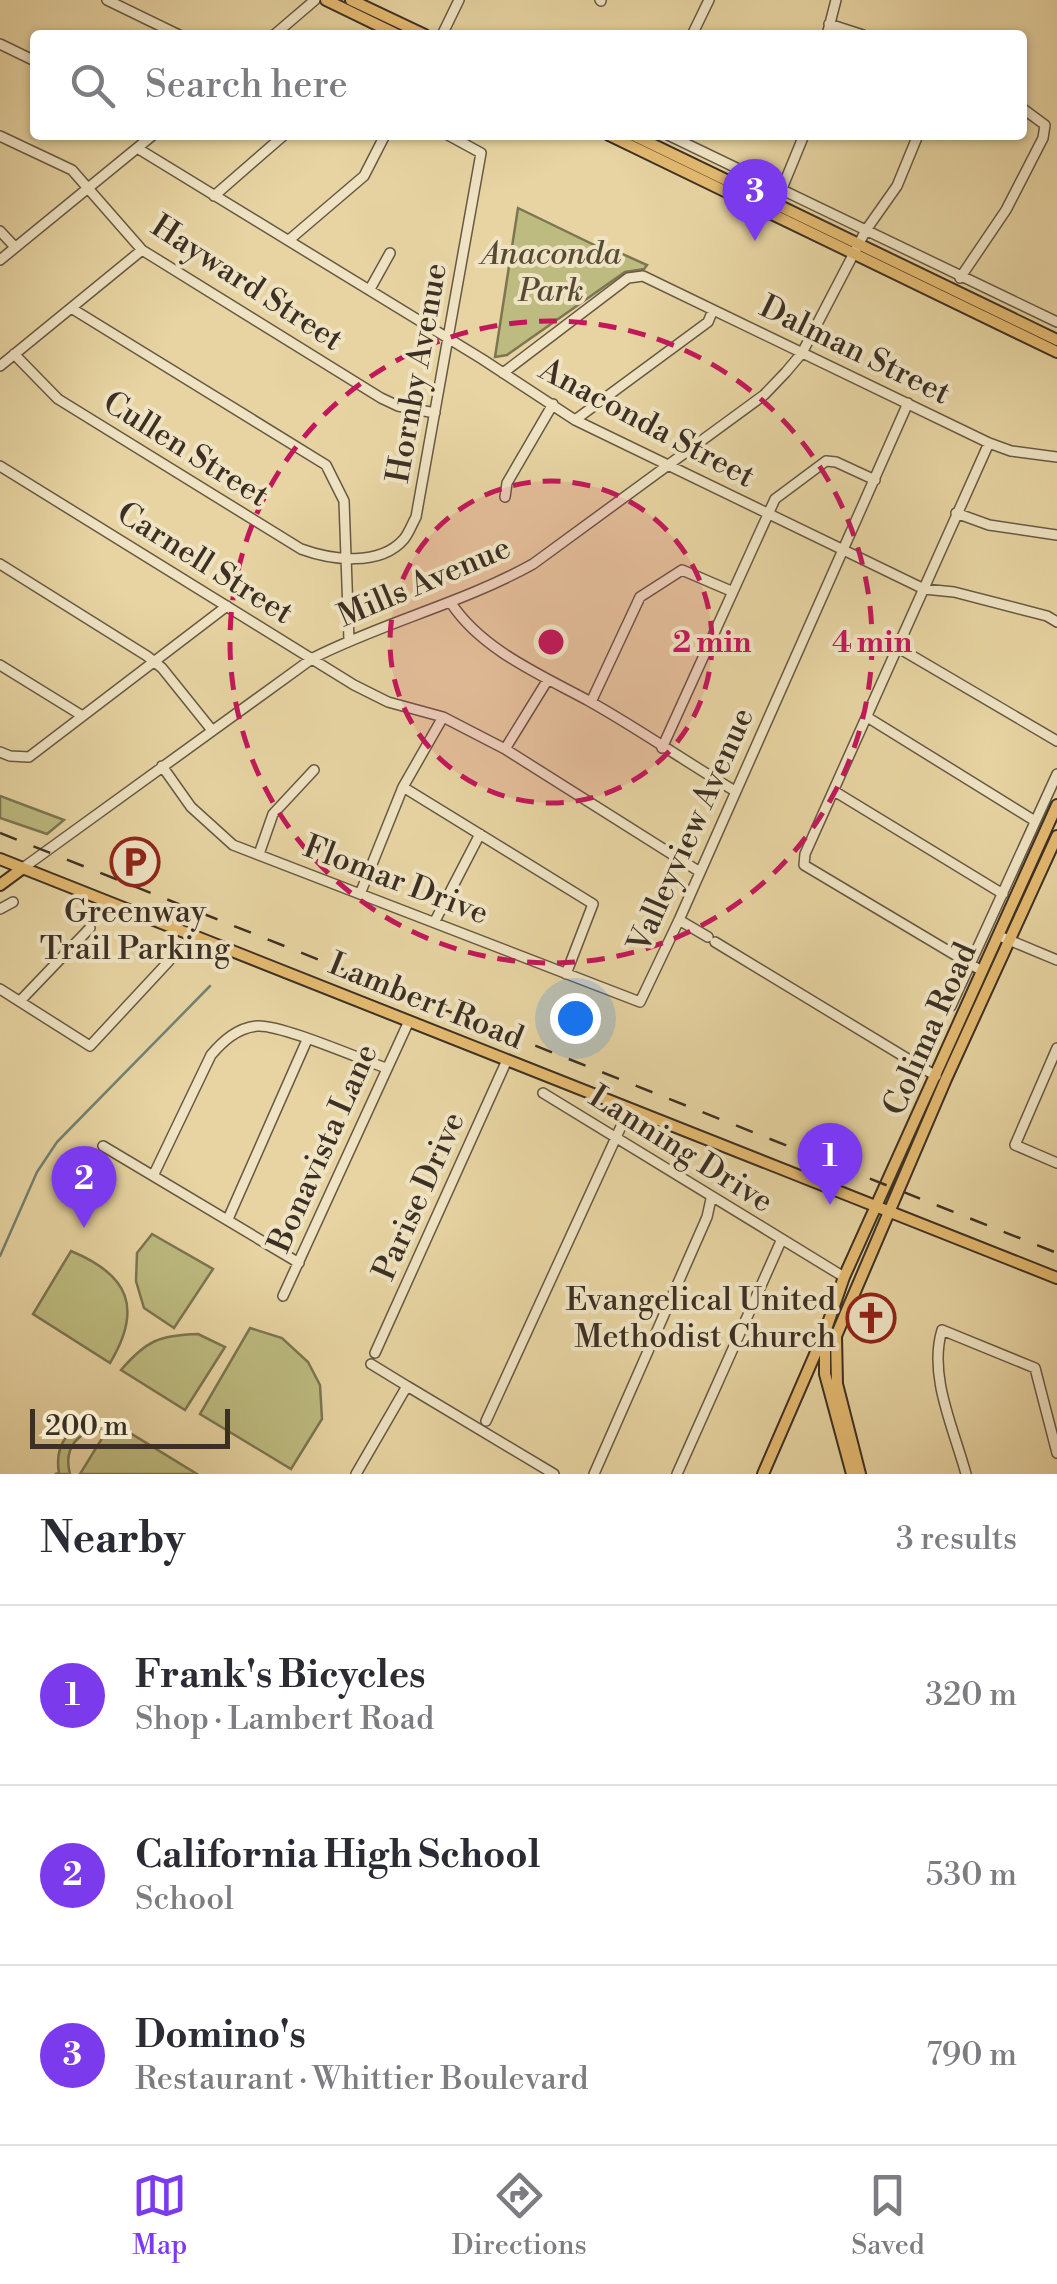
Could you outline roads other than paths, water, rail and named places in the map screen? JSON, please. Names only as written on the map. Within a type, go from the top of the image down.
[{"type":"main road","points":[[326,0],[388,30]]},
{"type":"main road","points":[[351,0],[414,30]]},
{"type":"main road","points":[[640,140],[856,249],[1055,338]]},
{"type":"main road","name":"Colima Road","points":[[1004,938],[1057,805]]},
{"type":"main road","name":"Colima Road","points":[[831,1332],[891,1212],[982,971],[1004,938],[1057,836]]},
{"type":"main road","name":"Lambert Road","points":[[0,858],[1057,1278]]},
{"type":"main road","name":"Mills Avenue","points":[[0,885],[23,868]]},
{"type":"main road","name":"Colima Road","points":[[831,1332],[844,1278],[941,1077]]},
{"type":"main road","points":[[831,1332],[831,1378],[852,1474]]},
{"type":"main road","points":[[763,1474],[831,1332]]},
{"type":"main road","points":[[792,1408],[809,1385],[831,1378]]},
{"type":"main road","points":[[831,1378],[860,1474]]},
{"type":"street","points":[[107,0],[169,30]]},
{"type":"street","points":[[280,30],[314,0]]},
{"type":"street","points":[[444,30],[459,0]]},
{"type":"street","points":[[695,30],[709,0]]},
{"type":"street","points":[[828,30],[836,0]]},
{"type":"street","points":[[0,44],[30,58]]},
{"type":"street","points":[[960,278],[1006,210],[1043,138],[1045,125],[1027,112]]},
{"type":"street","name":"Hayward Street","points":[[0,136],[72,170],[142,250],[381,398],[398,406],[435,413]]},
{"type":"street","points":[[0,260],[147,140]]},
{"type":"street","points":[[214,196],[278,140]]},
{"type":"street","points":[[288,240],[368,172],[384,140]]},
{"type":"street","name":"Hornby Avenue","points":[[347,558],[384,553],[403,540],[416,517],[481,153],[457,140]]},
{"type":"street","points":[[678,140],[960,278],[1055,338]]},
{"type":"street","points":[[781,191],[802,140]]},
{"type":"street","name":"Mills Avenue","points":[[23,868],[312,658],[349,640],[492,587],[533,564],[764,395],[802,354],[866,230],[897,186],[916,140]]},
{"type":"street","name":"Anaconda Street","points":[[137,148],[449,338],[575,420],[924,589],[973,597],[1057,622]]},
{"type":"street","points":[[0,232],[16,248]]},
{"type":"street","points":[[0,366],[142,250]]},
{"type":"street","points":[[370,289],[390,253]]},
{"type":"street","name":"Dalman Street","points":[[503,372],[635,276],[643,276],[989,443],[1011,451],[1057,457]]},
{"type":"street","points":[[71,308],[326,465],[344,501],[349,640]]},
{"type":"street","points":[[575,420],[708,322],[714,310]]},
{"type":"street","name":"Cullen Street","points":[[14,354],[58,398],[283,539],[319,556],[347,558]]},
{"type":"street","name":"Valleyview Avenue","points":[[640,1002],[908,403]]},
{"type":"street","points":[[504,497],[507,483],[552,404]]},
{"type":"street","points":[[982,971],[804,864],[805,854],[989,443]]},
{"type":"street","points":[[662,748],[775,499],[826,460],[875,480]]},
{"type":"street","name":"Carnell Street","points":[[0,466],[312,658],[388,702],[443,717],[506,749],[700,872]]},
{"type":"street","points":[[956,513],[989,525],[1057,535]]},
{"type":"street","points":[[0,564],[155,662],[211,729]]},
{"type":"street","points":[[591,702],[640,597],[682,570],[731,592]]},
{"type":"street","points":[[451,604],[466,625],[547,681],[591,702],[735,792]]},
{"type":"street","points":[[0,752],[29,757],[227,606]]},
{"type":"street","points":[[896,647],[1057,741]]},
{"type":"street","points":[[0,665],[81,715]]},
{"type":"street","points":[[506,749],[547,681]]},
{"type":"street","points":[[360,894],[403,787],[443,717]]},
{"type":"street","points":[[867,717],[1036,821]]},
{"type":"street","name":"Flomar Drive","points":[[162,766],[190,806],[233,845],[640,1002]]},
{"type":"street","points":[[259,854],[273,814],[314,770]]},
{"type":"street","points":[[951,1006],[982,971],[1003,894],[1057,774]]},
{"type":"street","points":[[403,787],[594,904],[566,974]]},
{"type":"street","points":[[834,790],[1003,894]]},
{"type":"street","points":[[435,922],[480,834]]},
{"type":"street","points":[[0,909],[13,902]]},
{"type":"street","points":[[679,920],[941,1077]]},
{"type":"street","points":[[20,1001],[90,928]]},
{"type":"street","points":[[1004,938],[1057,960]]},
{"type":"street","points":[[0,989],[90,1046],[170,961]]},
{"type":"street","name":"Bonavista Lane","points":[[282,1296],[409,1021]]},
{"type":"street","points":[[154,1174],[211,1056],[225,1039],[241,1030],[257,1026],[278,1028],[386,1068]]},
{"type":"street","points":[[228,1218],[307,1040]]},
{"type":"street","points":[[1057,1048],[1015,1145],[1057,1163]]},
{"type":"street","name":"Parise Drive","points":[[375,1353],[507,1060]]},
{"type":"street","name":"Lanning Drive","points":[[543,1093],[844,1278]]},
{"type":"street","points":[[486,1422],[630,1108]]},
{"type":"street","points":[[103,1146],[299,1263]]},
{"type":"street","points":[[594,1474],[711,1199]]},
{"type":"street","points":[[676,1474],[781,1241]]},
{"type":"street","points":[[966,1474],[937,1368],[942,1330],[1034,1368],[1057,1452]]},
{"type":"street","points":[[370,1364],[554,1474]]},
{"type":"street","points":[[356,1474],[407,1386]]},
{"type":"waterway","points":[[0,1256],[37,1172],[57,1142],[210,986]]},
{"type":"railway","points":[[0,833],[1057,1253]]},
{"type":"place","name":"Domino's","points":[[755,241]]},
{"type":"place","name":"Greenway Trail Parking","points":[[135,862]]},
{"type":"place","name":"Frank's Bicycles","points":[[830,1205]]},
{"type":"place","name":"California High School","points":[[84,1228]]},
{"type":"place","name":"Evangelical United Methodist Church","points":[[871,1318]]},
{"type":"park label","name":"Anaconda Park","points":[[551,272]]}]
